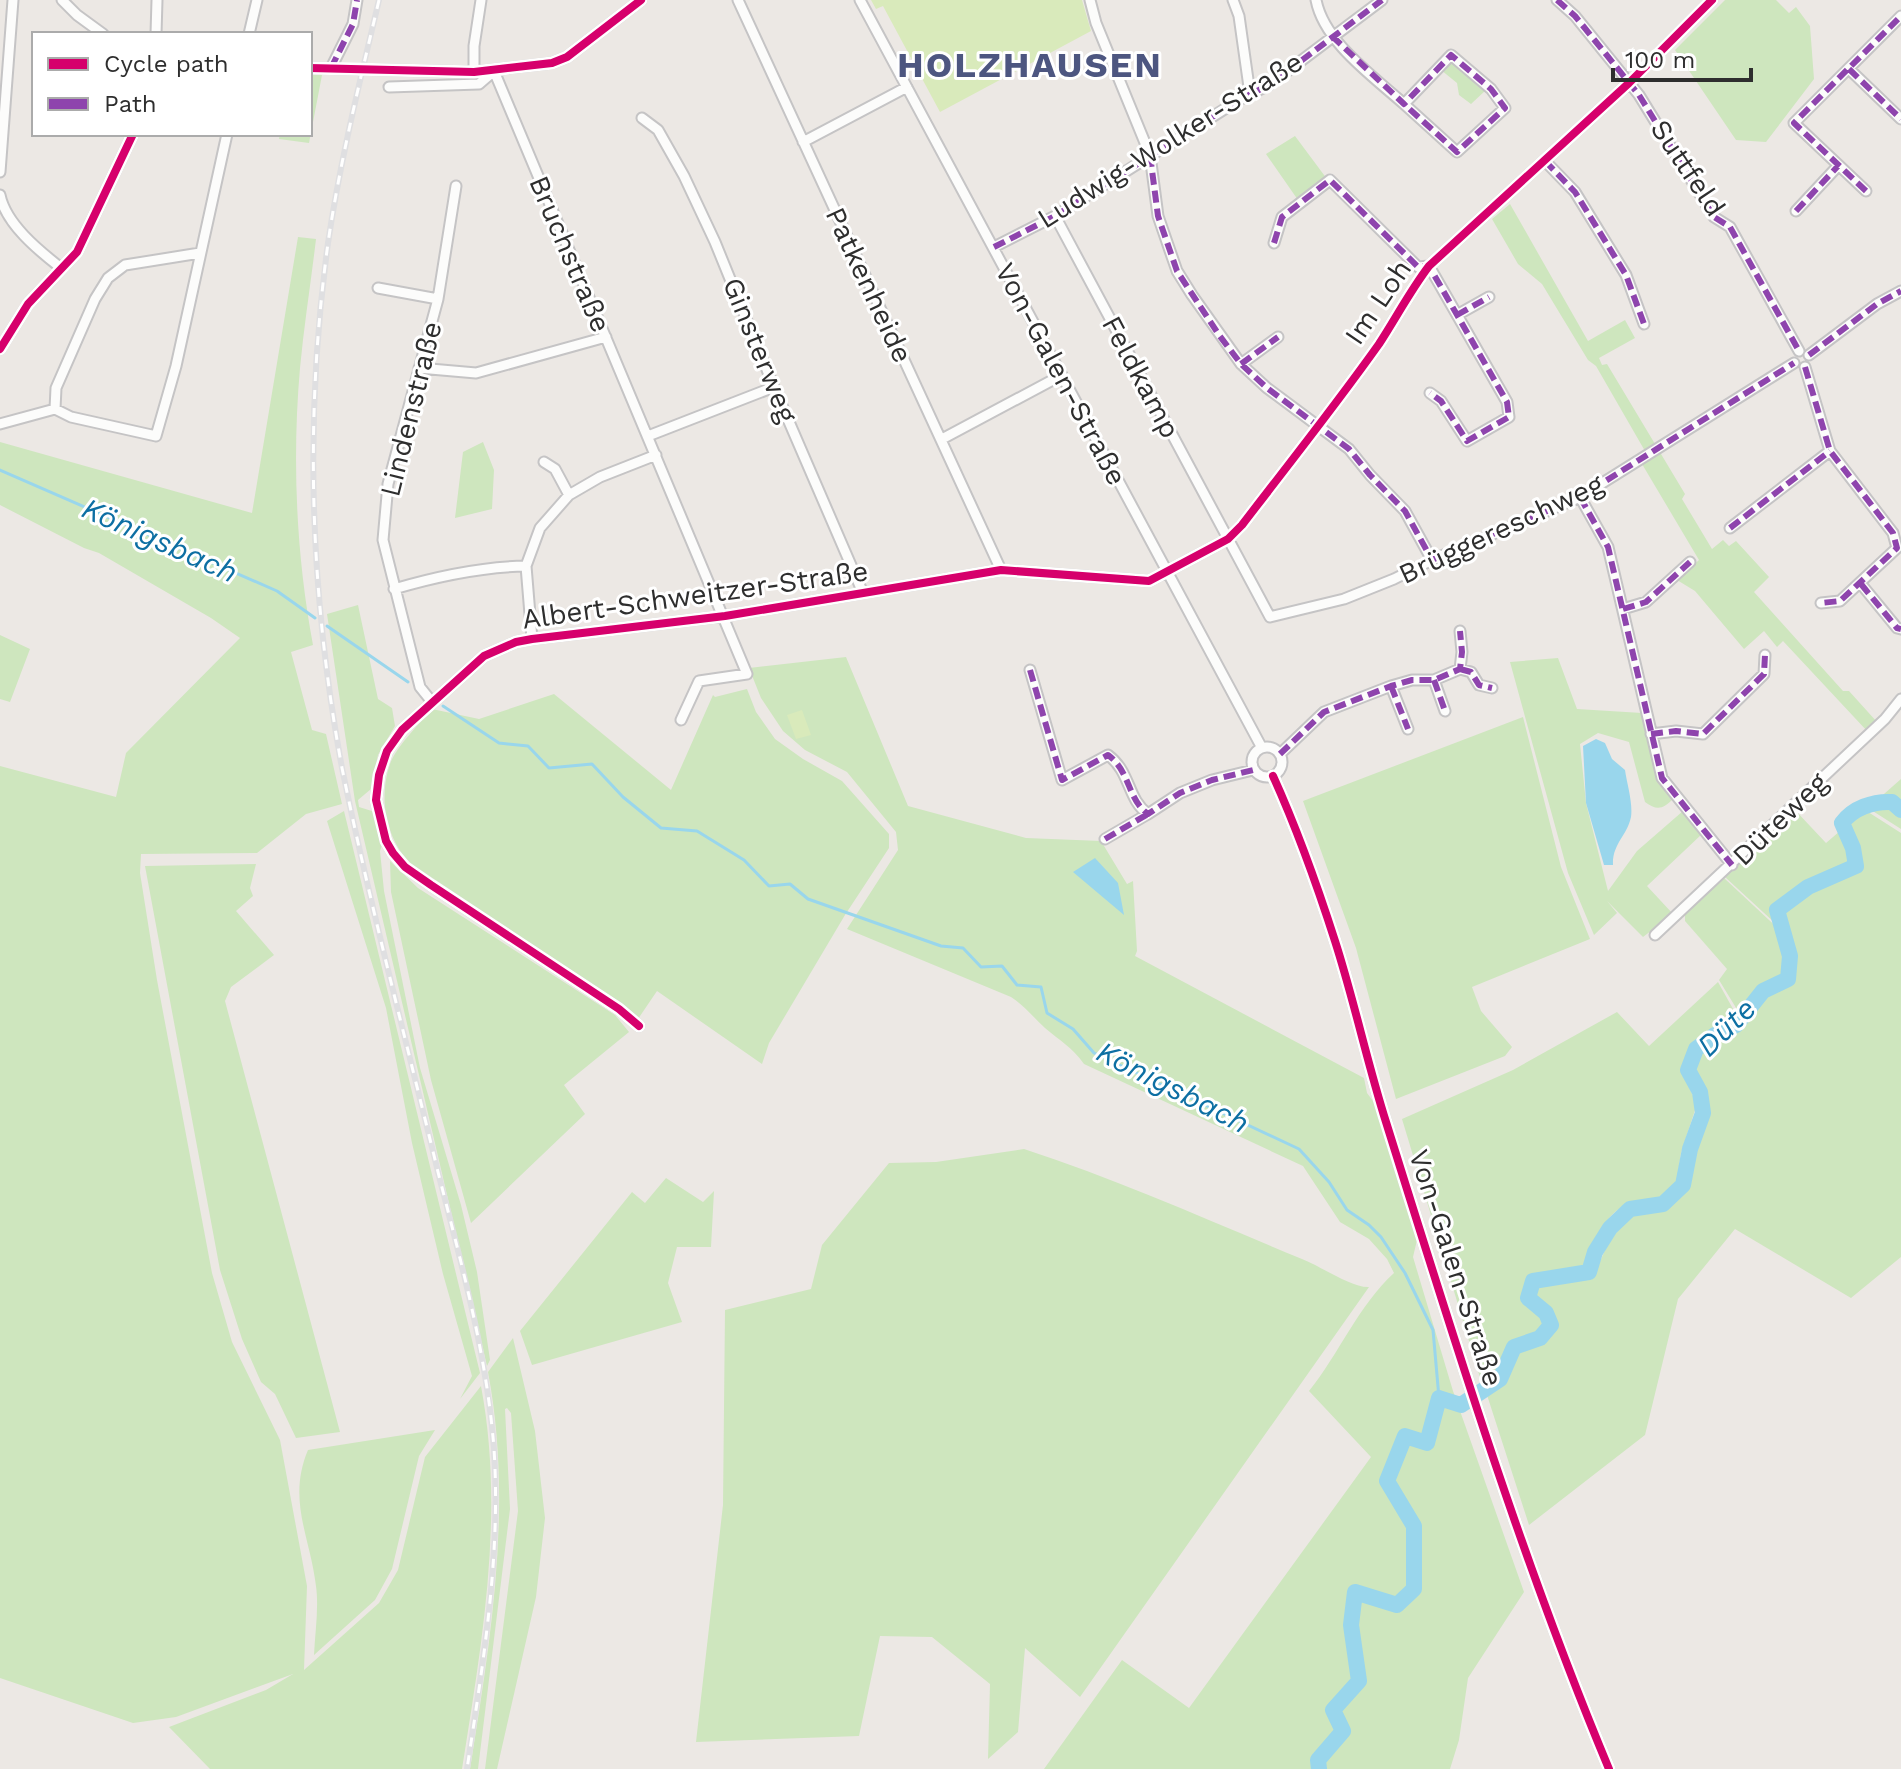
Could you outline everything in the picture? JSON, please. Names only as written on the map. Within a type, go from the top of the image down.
[{"type":"street","points":[[0,172],[13,0]]},
{"type":"street","points":[[62,0],[100,32]]},
{"type":"street","points":[[156,32],[157,0]]},
{"type":"street","points":[[249,32],[257,0]]},
{"type":"street","points":[[331,68],[353,24],[357,0]]},
{"type":"street","points":[[474,72],[474,46],[481,0]]},
{"type":"street","points":[[312,68],[474,72],[552,63],[567,57],[641,0]]},
{"type":"street","name":"Patkenheide","points":[[738,0],[1001,570]]},
{"type":"street","name":"Von-Galen-Straße","points":[[860,0],[1262,748]]},
{"type":"street","points":[[1090,0],[1096,23],[1150,155],[1158,216],[1177,271],[1241,364],[1267,388],[1349,449],[1405,511],[1432,560]]},
{"type":"street","points":[[1233,0],[1239,16],[1250,94]]},
{"type":"street","points":[[1316,0],[1318,12],[1332,36],[1404,104],[1457,152],[1505,108],[1491,89],[1451,55],[1404,104]]},
{"type":"street","name":"Ludwig-Wolker-Straße","points":[[994,247],[1055,216],[1150,155],[1269,85],[1382,0]]},
{"type":"street","name":"Suttfeld","points":[[1557,0],[1575,16],[1629,83],[1714,217],[1730,227],[1804,353]]},
{"type":"street","name":"Im Loh","points":[[1167,572],[1228,539],[1242,525],[1381,341],[1409,292],[1429,266],[1629,83],[1712,0]]},
{"type":"street","points":[[1866,191],[1794,123],[1901,16]]},
{"type":"street","points":[[1849,69],[1901,119]]},
{"type":"street","points":[[389,87],[479,84],[494,71]]},
{"type":"street","name":"Bruchstraße","points":[[494,71],[725,616]]},
{"type":"street","points":[[803,142],[907,87]]},
{"type":"street","name":"Ginsterweg","points":[[642,118],[658,130],[715,242],[863,593]]},
{"type":"street","points":[[0,349],[28,304],[77,252],[132,136]]},
{"type":"street","points":[[0,424],[55,409],[71,417],[156,436],[176,366],[227,136]]},
{"type":"street","points":[[1545,161],[1575,192],[1626,275],[1644,324]]},
{"type":"street","points":[[1796,211],[1838,166]]},
{"type":"street","points":[[1274,243],[1282,217],[1330,180],[1418,267],[1429,266],[1507,402],[1509,417],[1467,441],[1441,401],[1430,393]]},
{"type":"street","name":"Lindenstraße","points":[[432,702],[420,687],[383,540],[388,484],[438,299],[456,186]]},
{"type":"street","points":[[0,195],[9,215],[38,250],[61,268]]},
{"type":"street","name":"Feldkamp","points":[[1055,216],[1228,539]]},
{"type":"street","points":[[55,409],[56,388],[95,299],[108,278],[125,265],[200,253]]},
{"type":"street","name":"Lindenstraße","points":[[378,288],[438,299]]},
{"type":"street","points":[[1805,367],[1797,367],[1793,356],[1804,353],[1901,291]]},
{"type":"street","points":[[1457,315],[1489,297]]},
{"type":"street","points":[[419,368],[476,373],[606,337]]},
{"type":"street","points":[[1241,364],[1278,337]]},
{"type":"street","points":[[1804,353],[1809,362],[1805,367]]},
{"type":"street","name":"Brüggereschweg","points":[[1228,539],[1270,617],[1344,599],[1580,497],[1794,363]]},
{"type":"street","points":[[1805,367],[1830,451],[1893,533],[1897,548],[1840,601],[1821,603]]},
{"type":"street","points":[[942,439],[1062,375]]},
{"type":"street","points":[[648,436],[774,387]]},
{"type":"street","points":[[1730,528],[1830,451]]},
{"type":"street","points":[[532,639],[526,566],[540,528],[569,495],[600,477],[656,455]]},
{"type":"street","points":[[544,462],[555,469],[569,495]]},
{"type":"street","points":[[1580,497],[1608,547],[1662,778],[1732,865]]},
{"type":"street","points":[[1623,609],[1646,602],[1690,562]]},
{"type":"street","points":[[394,589],[486,567],[526,566]]},
{"type":"street","name":"Albert-Schweitzer-Straße","points":[[639,1026],[619,1009],[405,867],[386,841],[376,800],[379,775],[387,751],[432,702],[484,656],[516,642],[532,639],[725,616],[1001,570],[1149,581],[1167,572]]},
{"type":"street","points":[[1861,584],[1901,629]]},
{"type":"street","name":"Albert-Schweitzer-Straße","points":[[681,720],[699,681],[747,674],[725,616]]},
{"type":"street","points":[[1460,631],[1460,669]]},
{"type":"street","points":[[1651,734],[1676,731],[1703,734],[1764,674],[1765,655]]},
{"type":"street","points":[[1280,754],[1324,712],[1391,686],[1412,680],[1434,680],[1460,669],[1471,672],[1479,685],[1492,688]]},
{"type":"street","points":[[1030,670],[1062,780],[1108,755],[1121,765],[1139,807],[1148,814]]},
{"type":"street","points":[[1434,680],[1445,711]]},
{"type":"street","points":[[1391,686],[1408,729]]},
{"type":"street","name":"Düteweg","points":[[1655,935],[1885,719],[1901,699]]},
{"type":"street","points":[[1105,839],[1180,793],[1212,780],[1253,770],[1266,777],[1273,776],[1280,769],[1280,754],[1268,747],[1262,748],[1254,753],[1251,761],[1253,770]]},
{"type":"street","name":"Von-Galen-Straße","points":[[1273,776],[1288,809],[1335,942],[1384,1118],[1476,1406],[1536,1579],[1609,1769]]},
{"type":"green space","points":[[871,0],[1082,0],[1091,31],[940,112],[883,6],[876,9]]},
{"type":"green space","points":[[1725,0],[1776,0],[1789,13],[1796,7],[1810,26],[1814,79],[1766,142],[1736,140],[1675,50]]},
{"type":"green space","points":[[1451,59],[1486,90],[1471,104],[1459,95],[1457,83],[1441,70]]},
{"type":"green space","points":[[312,75],[322,75],[312,127]]},
{"type":"green space","points":[[280,136],[310,136],[309,143],[279,139]]},
{"type":"green space","points":[[1295,136],[1327,179],[1298,200],[1266,154]]},
{"type":"green space","points":[[1510,204],[1588,341],[1625,320],[1635,338],[1599,358],[1602,365],[1607,364],[1685,494],[1682,499],[1712,549],[1723,540],[1729,546],[1736,541],[1769,577],[1754,592],[1843,691],[1849,691],[1877,722],[1868,732],[1783,641],[1777,647],[1764,631],[1744,649],[1695,591],[1677,580],[1699,560],[1642,464],[1649,458],[1596,366],[1588,360],[1542,284],[1518,264],[1492,219]]},
{"type":"green space","points":[[298,237],[316,239],[300,368],[296,437],[299,541],[313,645],[291,652],[312,730],[326,734],[342,804],[306,814],[257,853],[141,854],[140,873],[212,1273],[232,1342],[280,1440],[307,1586],[304,1670],[379,1603],[398,1570],[425,1457],[481,1386],[488,1434],[491,1530],[483,1626],[462,1769],[210,1769],[169,1727],[266,1690],[293,1674],[176,1717],[133,1723],[0,1678],[0,766],[116,797],[126,753],[240,638],[99,553],[0,505],[0,442],[252,513]]},
{"type":"green space","points":[[483,442],[494,470],[492,509],[455,518],[463,452]]},
{"type":"green space","points":[[358,605],[378,699],[392,708],[395,726],[378,755],[371,789],[358,800],[359,807],[375,812],[383,842],[380,851],[384,891],[420,1068],[461,1205],[477,1272],[490,1360],[487,1366],[355,801],[327,614]]},
{"type":"green space","points":[[0,635],[30,649],[10,702],[0,699]]},
{"type":"green space","points":[[846,657],[908,806],[1026,838],[1101,841],[1127,884],[1133,881],[1135,956],[1364,1078],[1367,1093],[1376,1105],[1417,1240],[1413,1257],[1453,1391],[1524,1592],[1468,1678],[1459,1740],[1450,1769],[1044,1769],[1122,1660],[1189,1708],[1371,1457],[1309,1391],[1359,1315],[1394,1273],[1387,1259],[1369,1239],[1340,1222],[1303,1166],[1084,1064],[1011,997],[847,929],[898,850],[896,832],[847,772],[805,750],[783,731],[761,698],[749,668]]},
{"type":"green space","points":[[1558,658],[1577,709],[1642,713],[1657,776],[1673,799],[1660,808],[1645,802],[1629,742],[1598,733],[1580,744],[1586,803],[1608,891],[1637,851],[1683,811],[1702,834],[1647,886],[1673,914],[1643,937],[1607,901],[1617,913],[1594,935],[1568,873],[1510,662]]},
{"type":"green space","points":[[747,689],[756,712],[775,739],[842,781],[889,834],[889,848],[769,1043],[762,1064],[657,991],[638,1019],[621,1004],[410,863],[390,830],[385,790],[390,764],[403,743],[432,709],[479,719],[554,694],[671,790],[713,695]]},
{"type":"green space","points":[[802,710],[811,735],[796,739],[787,715]]},
{"type":"green space","points":[[1523,717],[1561,867],[1590,939],[1472,987],[1481,1011],[1512,1047],[1505,1056],[1396,1099],[1356,948],[1303,801]]},
{"type":"green space","points":[[1901,779],[1901,829],[1868,808]]},
{"type":"green space","points":[[1795,810],[1826,843],[1840,831],[1849,850],[1851,864],[1805,882],[1771,908],[1776,924],[1725,877]]},
{"type":"green space","points":[[1865,810],[1901,833],[1901,1257],[1851,1298],[1735,1229],[1678,1299],[1645,1435],[1529,1525],[1487,1395],[1505,1383],[1518,1351],[1544,1343],[1558,1325],[1552,1309],[1535,1296],[1537,1286],[1593,1277],[1610,1239],[1632,1215],[1665,1210],[1689,1188],[1697,1148],[1709,1116],[1706,1093],[1695,1071],[1700,1052],[1719,1037],[1741,1029],[1765,994],[1792,980],[1795,955],[1782,911],[1811,889],[1860,869],[1858,846],[1848,824]]},
{"type":"green space","points":[[344,811],[480,1373],[460,1399],[472,1376],[443,1274],[412,1143],[386,1008],[327,821]]},
{"type":"green space","points":[[390,861],[418,888],[615,1015],[629,1032],[564,1085],[585,1114],[471,1223],[431,1080],[391,892]]},
{"type":"green space","points":[[256,864],[250,888],[253,896],[236,911],[274,955],[231,987],[225,1001],[340,1432],[296,1438],[275,1394],[261,1382],[242,1339],[220,1270],[145,866]]},
{"type":"green space","points":[[1724,878],[1783,933],[1790,956],[1788,979],[1763,991],[1741,1016],[1719,980],[1727,969],[1685,921],[1685,913]]},
{"type":"green space","points":[[1718,982],[1737,1016],[1728,1025],[1696,1040],[1686,1054],[1681,1071],[1697,1104],[1681,1153],[1676,1186],[1657,1198],[1630,1203],[1613,1214],[1595,1240],[1584,1268],[1530,1275],[1523,1300],[1543,1316],[1546,1323],[1538,1335],[1510,1345],[1496,1377],[1482,1384],[1402,1119],[1513,1070],[1617,1012],[1649,1046]]},
{"type":"green space","points":[[1024,1149],[1129,1187],[1345,1280],[1369,1287],[1080,1697],[1025,1648],[1018,1732],[988,1759],[990,1684],[932,1637],[880,1636],[859,1736],[696,1742],[723,1505],[725,1310],[811,1289],[822,1245],[889,1163],[936,1162]]},
{"type":"green space","points":[[666,1178],[703,1202],[714,1191],[711,1247],[677,1247],[668,1283],[682,1322],[532,1365],[520,1331],[632,1192],[645,1203]]},
{"type":"green space","points":[[513,1338],[535,1431],[545,1518],[536,1597],[497,1769],[485,1769],[518,1511],[511,1413],[507,1408],[510,1509],[478,1769],[470,1769],[492,1621],[499,1521],[499,1471],[488,1372]]},
{"type":"green space","points":[[435,1430],[419,1456],[392,1569],[375,1600],[314,1655],[317,1594],[300,1502],[302,1468],[308,1450]]},
{"type":"water","points":[[1596,739],[1605,743],[1612,759],[1625,770],[1631,800],[1631,817],[1615,851],[1613,865],[1604,865],[1586,803],[1583,746]]},
{"type":"water","points":[[1095,858],[1118,883],[1124,915],[1073,872]]},
{"type":"waterway","name":"Königsbach","points":[[0,470],[277,591],[315,618]]},
{"type":"waterway","name":"Königsbach","points":[[327,626],[408,682]]},
{"type":"waterway","name":"Königsbach","points":[[443,706],[499,743],[528,746],[549,768],[592,764],[623,797],[661,828],[697,831],[744,860],[769,886],[790,884],[808,899],[941,946],[963,948],[981,967],[1002,966],[1017,985],[1041,987],[1047,1013],[1073,1029],[1094,1053],[1299,1149],[1329,1182],[1347,1210],[1381,1237],[1405,1273],[1433,1330],[1439,1398]]},
{"type":"waterway","name":"Düte","points":[[1319,1769],[1318,1760],[1343,1731],[1333,1710],[1359,1681],[1351,1625],[1355,1592],[1397,1605],[1414,1589],[1414,1526],[1387,1481],[1405,1436],[1427,1443],[1439,1398],[1461,1405],[1500,1379],[1514,1347],[1540,1338],[1551,1325],[1546,1313],[1528,1298],[1533,1281],[1589,1272],[1595,1252],[1610,1228],[1630,1209],[1663,1204],[1683,1185],[1690,1149],[1703,1113],[1700,1092],[1688,1070],[1696,1049],[1736,1025],[1763,991],[1788,979],[1790,956],[1777,910],[1808,887],[1856,866],[1853,848],[1842,823],[1852,813],[1871,804],[1892,802],[1901,810]]},
{"type":"railway","points":[[379,0],[338,182],[320,309],[313,441],[317,572],[331,703],[342,768],[376,921],[472,1311],[491,1414],[496,1489],[493,1570],[467,1769]]},
{"type":"marked path","points":[[331,68],[353,24],[357,0]]},
{"type":"marked path","points":[[994,247],[1055,216],[1239,100],[1269,85],[1382,0]]},
{"type":"marked path","points":[[1557,0],[1575,16],[1639,95],[1714,217],[1730,227],[1799,351]]},
{"type":"marked path","points":[[1866,191],[1794,123],[1901,16]]},
{"type":"marked path","points":[[1332,36],[1404,104],[1451,55],[1491,89],[1505,108],[1457,152],[1404,104]]},
{"type":"marked path","points":[[1849,69],[1901,119]]},
{"type":"marked path","points":[[1150,155],[1158,216],[1177,271],[1219,335],[1241,364],[1267,388],[1349,449],[1405,511],[1432,560],[1580,497],[1794,363]]},
{"type":"marked path","points":[[1545,161],[1575,192],[1626,275],[1644,324]]},
{"type":"marked path","points":[[1796,211],[1838,166]]},
{"type":"marked path","points":[[1274,243],[1282,217],[1330,180],[1418,267],[1429,266],[1507,402],[1509,417],[1467,441],[1441,401],[1430,393]]},
{"type":"marked path","points":[[1809,355],[1877,304],[1901,291]]},
{"type":"marked path","points":[[1457,315],[1489,297]]},
{"type":"marked path","points":[[1241,364],[1278,337]]},
{"type":"marked path","points":[[1805,367],[1830,451],[1893,533],[1897,548],[1840,601],[1821,603]]},
{"type":"marked path","points":[[1730,528],[1830,451]]},
{"type":"marked path","points":[[1580,497],[1608,547],[1662,778],[1732,865]]},
{"type":"marked path","points":[[1623,609],[1646,602],[1690,562]]},
{"type":"marked path","points":[[1861,584],[1901,629]]},
{"type":"marked path","points":[[1280,754],[1324,712],[1391,686],[1412,680],[1434,680],[1460,669],[1460,631]]},
{"type":"marked path","points":[[1651,734],[1676,731],[1703,734],[1764,674],[1765,655]]},
{"type":"marked path","points":[[1460,669],[1471,672],[1479,685],[1492,688]]},
{"type":"marked path","points":[[1030,670],[1062,780],[1108,755],[1121,769],[1136,801],[1148,814],[1180,793],[1212,780],[1253,770]]},
{"type":"marked path","points":[[1434,680],[1445,711]]},
{"type":"marked path","points":[[1391,686],[1408,729]]},
{"type":"marked path","points":[[1105,839],[1148,814]]},
{"type":"cycle path","points":[[312,68],[474,72],[552,63],[567,57],[641,0]]},
{"type":"cycle path","points":[[639,1026],[619,1009],[405,867],[393,853],[386,841],[376,800],[379,775],[387,751],[402,730],[484,656],[516,642],[725,616],[1001,570],[1149,581],[1228,539],[1242,525],[1379,344],[1429,266],[1629,83],[1712,0]]},
{"type":"cycle path","points":[[0,349],[28,304],[77,252],[132,136]]},
{"type":"cycle path","points":[[1273,776],[1335,941],[1386,1122],[1490,1448],[1547,1610],[1609,1769]]},
{"type":"district","name":"HOLZHAUSEN","points":[[1030,65]]}]
